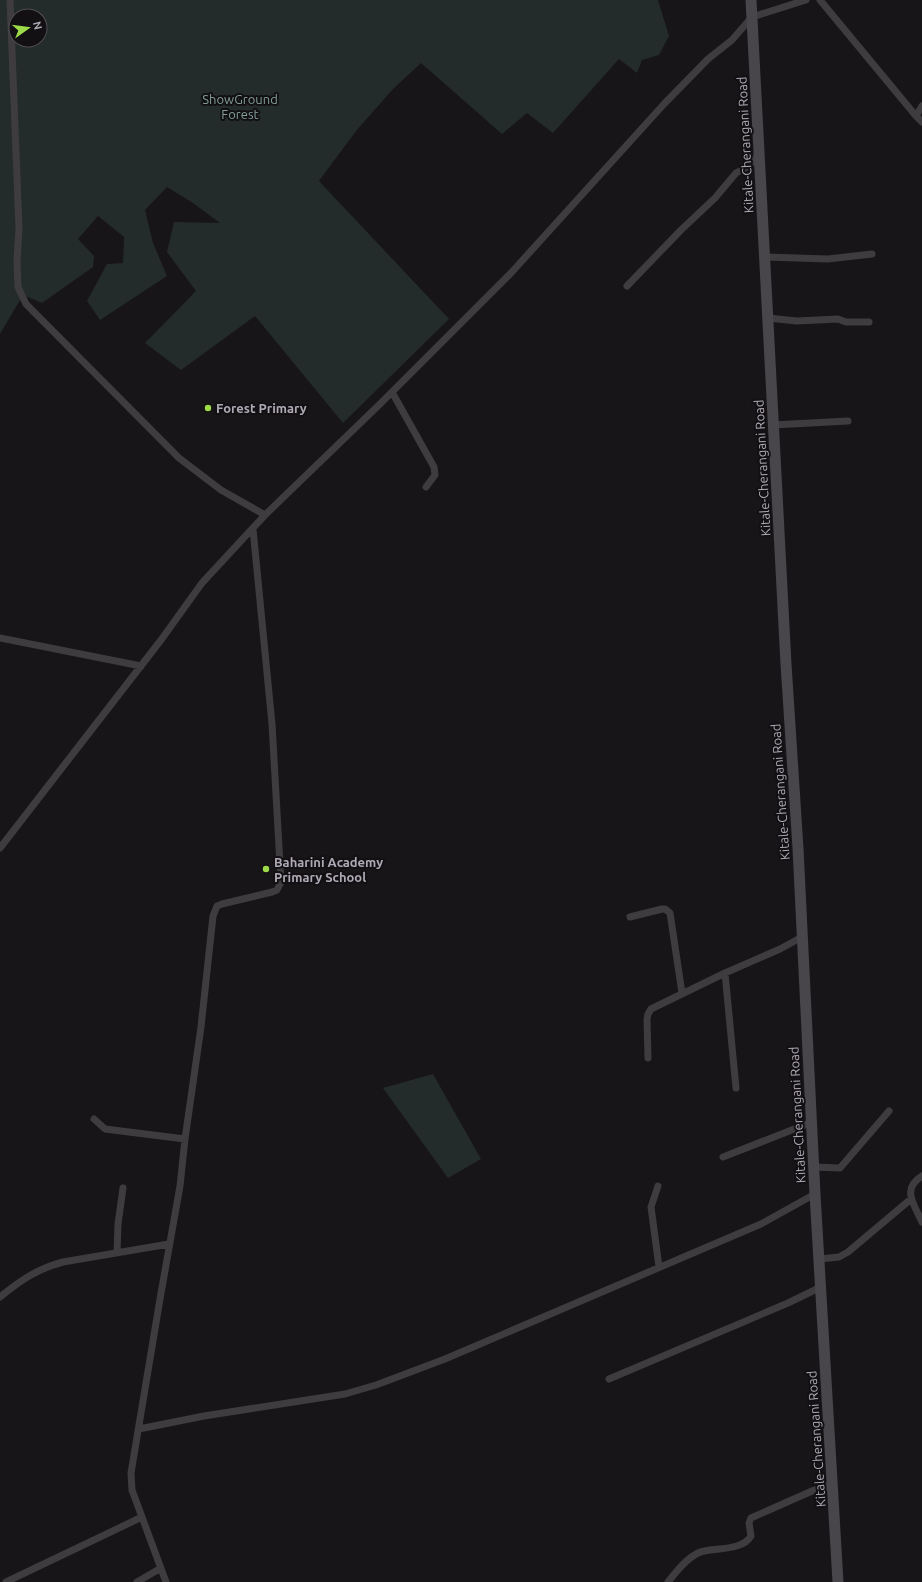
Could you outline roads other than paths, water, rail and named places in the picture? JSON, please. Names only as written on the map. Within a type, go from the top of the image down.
[{"type":"main road","name":"Kitale-Cherangani Road","points":[[751,0],[766,257],[815,1194],[820,1259],[820,1287],[838,1582]]},
{"type":"street","points":[[10,0],[19,228],[17,262],[18,287],[26,304],[179,458],[221,490],[266,515]]},
{"type":"street","points":[[0,848],[141,666],[202,583],[266,515],[511,273],[664,104],[708,59],[732,40],[752,17],[806,0]]},
{"type":"street","points":[[820,0],[922,122]]},
{"type":"street","points":[[916,116],[922,106]]},
{"type":"street","points":[[627,286],[681,230],[715,198],[736,173],[749,166],[760,154]]},
{"type":"street","points":[[766,257],[828,259],[872,254]]},
{"type":"street","points":[[768,318],[797,321],[838,319],[846,322],[869,322]]},
{"type":"street","points":[[392,392],[434,468],[435,475],[426,487]]},
{"type":"street","points":[[774,426],[848,421]]},
{"type":"street","points":[[166,1582],[132,1490],[131,1481],[169,1244],[180,1186],[185,1139],[202,1027],[214,910],[217,906],[222,904],[277,890],[281,882],[272,724],[253,529]]},
{"type":"street","points":[[0,638],[141,666]]},
{"type":"street","points":[[630,917],[662,909],[665,909],[670,913],[682,992]]},
{"type":"street","points":[[648,1058],[647,1019],[649,1010],[682,992],[802,938]]},
{"type":"street","points":[[725,972],[736,1088]]},
{"type":"street","points":[[814,1167],[840,1168],[889,1112]]},
{"type":"street","points":[[94,1118],[105,1129],[185,1139]]},
{"type":"street","points":[[723,1157],[812,1122]]},
{"type":"street","points":[[922,1176],[912,1185],[910,1190],[911,1199],[922,1222]]},
{"type":"street","points":[[658,1186],[651,1207],[658,1267]]},
{"type":"street","points":[[117,1253],[118,1224],[123,1188]]},
{"type":"street","points":[[139,1429],[204,1416],[339,1395],[376,1385],[445,1359],[761,1224],[815,1194]]},
{"type":"street","points":[[820,1259],[839,1257],[848,1252],[911,1199]]},
{"type":"street","points":[[0,1297],[26,1276],[47,1266],[169,1244]]},
{"type":"street","points":[[610,1379],[788,1304],[820,1287]]},
{"type":"street","points":[[668,1582],[682,1566],[698,1553],[724,1550],[747,1541],[751,1536],[749,1523],[751,1518],[804,1494],[833,1483]]},
{"type":"street","points":[[6,1582],[142,1517]]},
{"type":"street","points":[[137,1582],[161,1568]]},
{"type":"place","name":"Forest Primary","points":[[208,408]]},
{"type":"place","name":"Baharini Academy Primary School","points":[[266,869]]},
{"type":"park label","name":"ShowGround Forest","points":[[240,106]]}]
